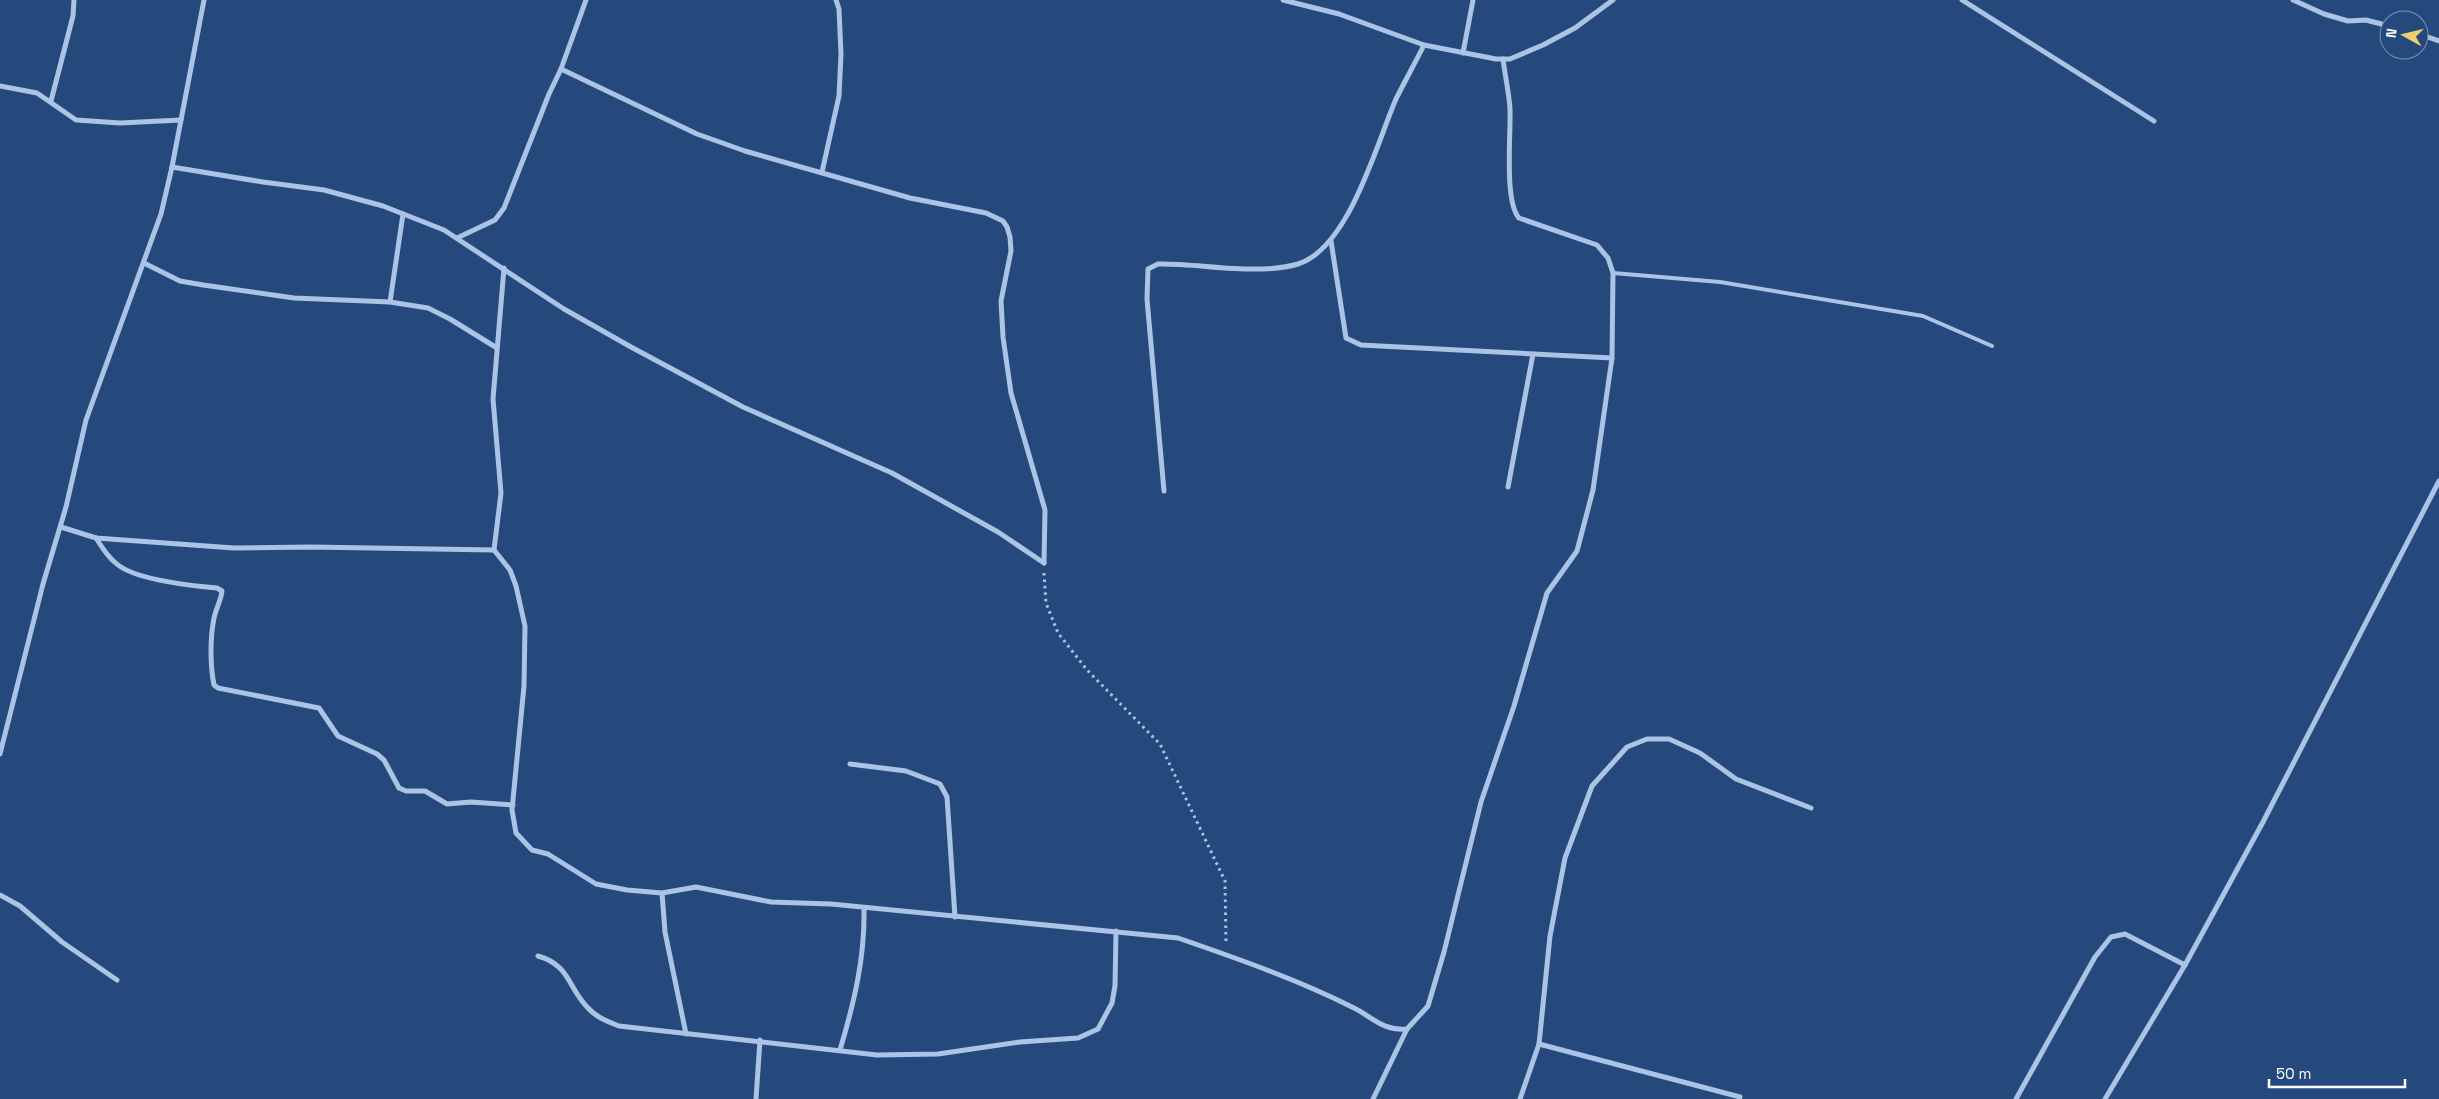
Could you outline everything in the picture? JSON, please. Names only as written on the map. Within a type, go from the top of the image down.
[{"type":"street","points":[[51,100],[73,16],[74,0]]},
{"type":"street","points":[[0,754],[43,584],[61,527],[86,420],[161,214],[172,167],[204,0]]},
{"type":"street","points":[[457,238],[495,220],[501,213],[549,94],[561,70],[586,0]]},
{"type":"street","points":[[822,172],[839,96],[842,54],[839,9],[836,0]]},
{"type":"street","points":[[1283,0],[1339,14],[1424,45],[1502,59],[1526,53],[1575,28],[1613,0]]},
{"type":"street","points":[[1463,53],[1473,0]]},
{"type":"street","points":[[1962,0],[2154,121]]},
{"type":"street","points":[[2293,0],[2348,22],[2366,20],[2379,23]]},
{"type":"street","points":[[1164,491],[1147,299],[1148,269],[1158,264],[1231,268],[1297,264],[1314,256],[1331,241],[1346,219],[1397,98],[1424,45]]},
{"type":"street","points":[[1373,1099],[1407,1030],[1428,1006],[1473,844],[1481,802],[1514,706],[1547,593],[1577,551],[1593,490],[1612,358],[1613,273],[1608,258],[1597,245],[1519,218],[1514,213],[1510,194],[1510,107],[1502,59]]},
{"type":"street","points":[[561,70],[697,134],[745,151],[910,198],[986,213],[1002,220],[1007,227],[1011,251],[1001,301],[1002,338],[1011,394],[1045,510],[1044,563]]},
{"type":"street","points":[[0,86],[31,90],[51,100],[76,120],[90,123],[180,120]]},
{"type":"street","points":[[172,167],[324,190],[383,206],[444,230],[564,309],[631,347],[743,407],[892,473],[998,532],[1044,563]]},
{"type":"street","points":[[390,302],[403,214]]},
{"type":"street","points":[[1331,241],[1346,338],[1361,345],[1612,358]]},
{"type":"street","points":[[144,263],[180,281],[203,285],[294,298],[390,302],[428,308],[496,348]]},
{"type":"street","points":[[504,268],[493,399],[501,493],[494,550],[510,570],[516,586],[525,626],[523,701],[513,805],[516,833],[527,847],[548,854],[596,884],[627,890],[662,893],[696,887],[771,902],[832,904],[1178,938],[1226,954],[1353,1007],[1393,1030],[1407,1030]]},
{"type":"street","points":[[1508,487],[1533,354]]},
{"type":"street","points":[[2104,1099],[2185,965],[2263,822],[2439,482]]},
{"type":"street","points":[[61,527],[96,538],[234,548],[310,547],[494,550]]},
{"type":"street","points":[[96,538],[105,553],[122,568],[158,579],[198,587],[217,588],[222,591],[214,617],[212,646],[213,679],[214,685],[218,688],[319,708],[338,736],[384,760],[397,786],[406,791],[425,791],[447,804],[472,802],[513,805]]},
{"type":"street","points":[[1520,1099],[1539,1044],[1550,936],[1565,858],[1592,786],[1627,747],[1647,739],[1669,739],[1700,753],[1736,779],[1811,808]]},
{"type":"street","points":[[850,764],[906,771],[940,784],[947,797],[955,917]]},
{"type":"street","points":[[662,893],[665,932],[686,1034]]},
{"type":"street","points":[[0,895],[20,906],[62,942],[117,980]]},
{"type":"street","points":[[840,1050],[856,997],[861,970],[865,933],[864,908]]},
{"type":"street","points":[[538,956],[550,960],[564,971],[587,1008],[600,1018],[619,1026],[760,1040],[877,1055],[938,1054],[1020,1042],[1078,1038],[1092,1033],[1104,1021],[1112,1003],[1115,986],[1116,931]]},
{"type":"street","points":[[2016,1099],[2095,957],[2111,937],[2125,934],[2185,965]]},
{"type":"street","points":[[756,1099],[760,1040]]},
{"type":"street","points":[[1539,1044],[1740,1096]]},
{"type":"lane","points":[[1613,273],[1720,282],[1923,316],[1992,346]]},
{"type":"path","points":[[1044,563],[1046,603],[1058,633],[1087,670],[1160,744],[1213,854],[1224,881],[1226,954]]}]
